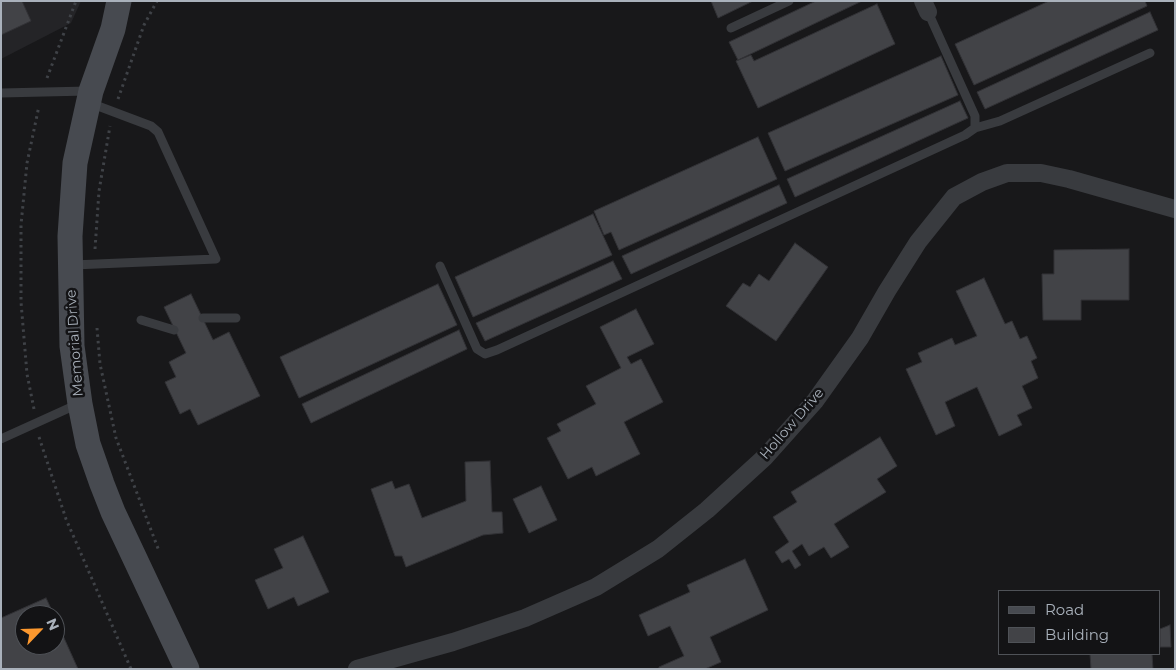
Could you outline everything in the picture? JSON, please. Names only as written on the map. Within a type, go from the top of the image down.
[{"type":"main road","name":"Memorial Drive","points":[[119,1],[113,29],[90,97],[75,163],[70,236],[82,264],[72,346],[88,444],[102,484],[113,512],[187,669]]},
{"type":"street","name":"Hollow Drive","points":[[357,669],[453,642],[525,618],[596,587],[658,549],[706,510],[765,457],[815,401],[860,338],[886,290],[918,242],[954,197],[982,182],[1006,173],[1041,173],[1077,181],[1175,209]]},
{"type":"lane","points":[[731,28],[789,1]]},
{"type":"lane","points":[[925,7],[975,116],[975,128]]},
{"type":"lane","points":[[440,266],[477,349],[485,354],[964,135],[975,128],[1000,121],[1150,53]]},
{"type":"lane","points":[[1,93],[90,97],[114,112],[152,126],[158,132],[216,259],[82,264]]},
{"type":"lane","points":[[203,318],[236,318]]},
{"type":"lane","points":[[141,320],[174,330]]},
{"type":"lane","points":[[1,439],[80,404]]},
{"type":"path","points":[[82,264],[99,191],[108,131],[144,26],[157,1]]},
{"type":"path","points":[[96,320],[100,364],[116,438],[162,558]]},
{"type":"shaded area","points":[[1,1],[81,1],[71,23],[1,59]]},
{"type":"building","points":[[1,1],[22,1],[31,21],[1,35]]},
{"type":"building","points":[[711,1],[753,1],[718,18]]},
{"type":"building","points":[[816,1],[862,1],[738,60],[729,42]]},
{"type":"building","points":[[1049,1],[1145,1],[1147,6],[974,85],[955,44]]},
{"type":"building","points":[[877,4],[895,44],[758,108],[736,61],[751,55],[754,61]]},
{"type":"building","points":[[1150,12],[1158,30],[985,109],[977,92]]},
{"type":"building","points":[[941,56],[958,95],[785,171],[768,133]]},
{"type":"building","points":[[960,101],[968,118],[795,197],[787,179]]},
{"type":"building","points":[[758,137],[777,179],[619,250],[611,232],[604,235],[594,211]]},
{"type":"building","points":[[779,185],[787,203],[631,274],[622,256]]},
{"type":"building","points":[[593,214],[612,255],[473,317],[455,277]]},
{"type":"building","points":[[795,243],[828,267],[776,341],[726,306],[743,283],[750,287],[759,274],[769,281]]},
{"type":"building","points":[[1129,249],[1129,300],[1081,300],[1081,320],[1043,320],[1042,274],[1054,274],[1054,250]]},
{"type":"building","points":[[613,261],[622,279],[485,341],[476,323]]},
{"type":"building","points":[[984,278],[1005,324],[1012,321],[1020,339],[1027,336],[1037,358],[1031,361],[1038,378],[1022,386],[1032,408],[1017,415],[1022,425],[999,436],[977,387],[945,402],[955,426],[936,435],[906,369],[922,362],[918,353],[952,338],[955,345],[977,336],[956,291]]},
{"type":"building","points":[[438,284],[457,325],[299,398],[280,357]]},
{"type":"building","points":[[191,294],[213,340],[229,332],[260,396],[198,425],[190,409],[180,414],[165,382],[176,377],[169,362],[186,353],[164,307]]},
{"type":"building","points":[[636,309],[654,344],[627,357],[631,364],[641,359],[663,402],[624,422],[640,454],[596,476],[592,467],[568,479],[547,438],[561,431],[557,424],[596,404],[586,386],[621,368],[600,327]]},
{"type":"building","points":[[459,330],[467,349],[311,423],[302,404]]},
{"type":"building","points":[[880,437],[897,466],[877,479],[886,492],[834,524],[849,547],[831,558],[824,547],[809,556],[802,544],[792,551],[801,565],[795,569],[789,559],[782,563],[775,552],[789,542],[773,517],[797,502],[791,492]]},
{"type":"building","points":[[490,461],[492,512],[502,512],[503,533],[483,535],[406,567],[402,556],[395,556],[371,489],[392,481],[395,489],[409,484],[422,518],[466,501],[465,462]]},
{"type":"building","points":[[541,486],[557,520],[529,533],[513,499]]},
{"type":"building","points":[[303,536],[329,592],[298,606],[294,597],[268,609],[255,580],[283,568],[274,549]]},
{"type":"building","points":[[745,559],[768,610],[710,637],[721,662],[705,669],[659,669],[659,667],[684,656],[670,626],[648,636],[639,615],[690,592],[687,585]]},
{"type":"building","points":[[46,598],[49,605],[30,605]]},
{"type":"building","points":[[15,612],[15,655],[65,655],[65,640],[78,669],[1,669],[1,618]]},
{"type":"building","points":[[1170,625],[1171,647],[1161,647],[1161,629]]},
{"type":"building","points":[[1090,655],[1152,655],[1153,669],[1091,669]]}]
